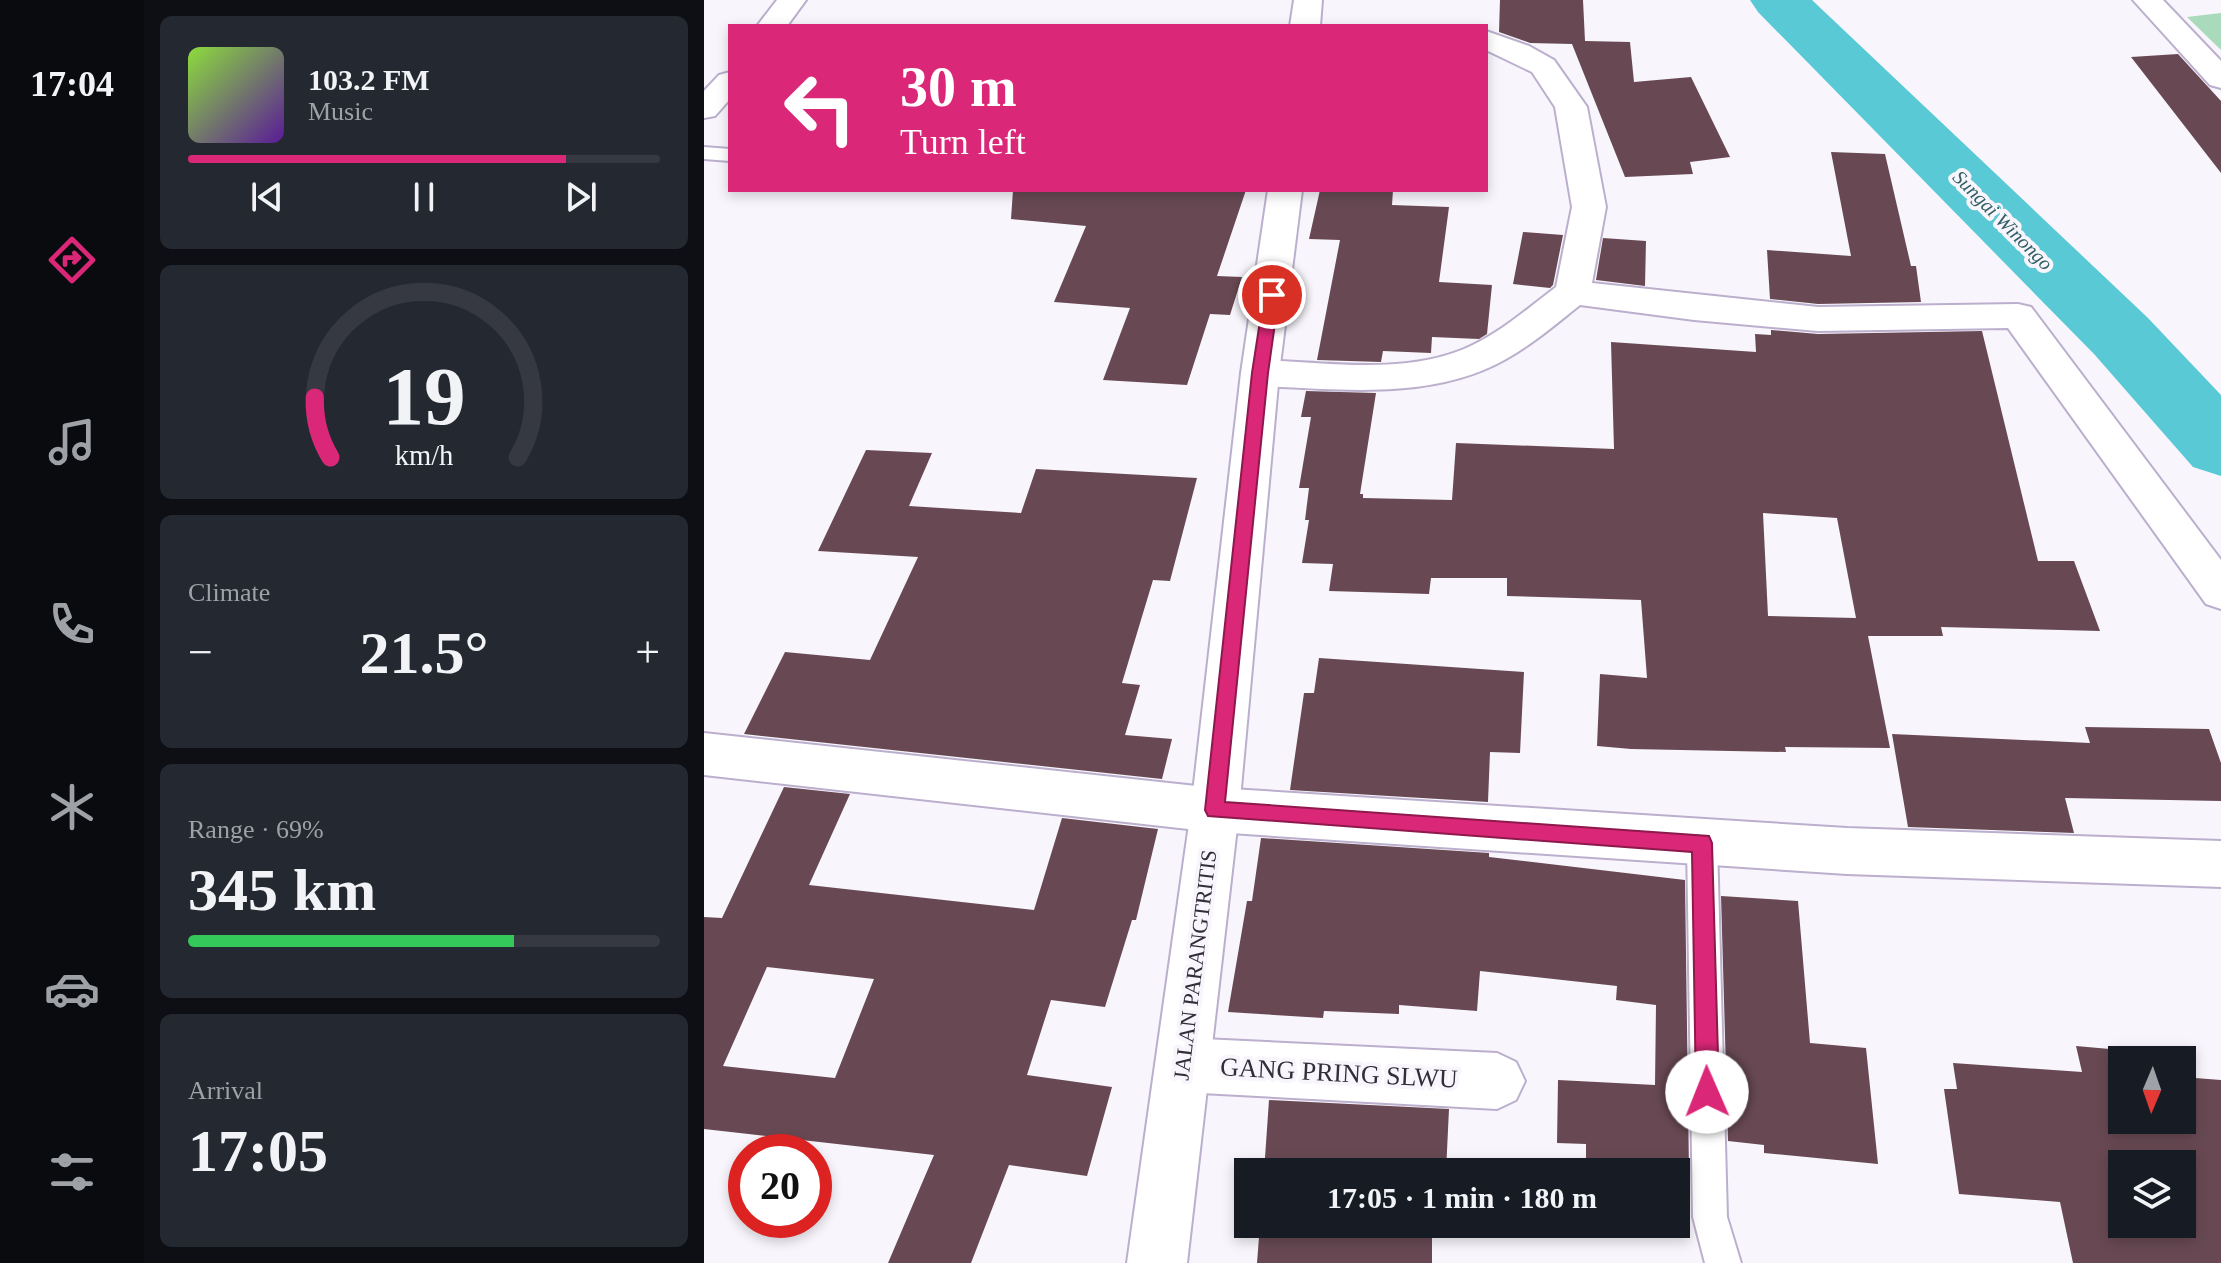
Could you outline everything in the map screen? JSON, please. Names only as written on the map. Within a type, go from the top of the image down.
[{"type":"street","points":[[774,24],[792,0]]},
{"type":"street","points":[[1305,24],[1308,0]]},
{"type":"street","points":[[2147,0],[2221,79]]},
{"type":"street","points":[[1260,373],[1401,375],[1466,363],[1499,346],[1573,292],[1589,207],[1571,107],[1543,66],[1519,52],[1488,41]]},
{"type":"street","points":[[704,109],[728,83]]},
{"type":"street","name":"JALAN PARANGTRITIS","points":[[1157,1263],[1215,810],[1260,373],[1285,192]]},
{"type":"street","points":[[1573,292],[1694,308],[1818,319],[2018,316],[2221,592]]},
{"type":"street","points":[[704,754],[1215,810],[1702,843],[2221,864]]},
{"type":"street","name":"GANG PRING SLWU","points":[[1182,1065],[1497,1081]]},
{"type":"lane","points":[[704,153],[728,155]]},
{"type":"lane","points":[[1702,843],[1710,1217],[1723,1263]]},
{"type":"green space","points":[[2221,13],[2221,50],[2187,17]]},
{"type":"building","points":[[1500,0],[1583,0],[1585,41],[1630,42],[1634,82],[1691,77],[1730,157],[1690,162],[1693,174],[1625,177],[1572,44],[1530,43],[1499,32]]},
{"type":"building","points":[[2178,54],[2221,101],[2221,173],[2131,57]]},
{"type":"building","points":[[1831,152],[1885,154],[1911,266],[1916,266],[1921,302],[1818,304],[1770,299],[1767,250],[1851,256]]},
{"type":"building","points":[[1013,192],[1245,192],[1217,276],[1242,277],[1230,315],[1210,314],[1187,385],[1103,380],[1130,308],[1054,302],[1086,226],[1011,219]]},
{"type":"building","points":[[1320,192],[1393,192],[1392,205],[1449,207],[1439,282],[1492,285],[1487,334],[1479,339],[1432,337],[1431,353],[1383,351],[1381,362],[1317,360],[1340,240],[1309,239]]},
{"type":"building","points":[[1523,232],[1563,235],[1550,288],[1513,284]]},
{"type":"building","points":[[1603,238],[1646,241],[1645,286],[1596,280]]},
{"type":"building","points":[[1771,330],[1818,334],[1982,331],[2038,561],[2074,561],[2100,631],[1941,627],[1943,636],[1868,636],[1890,748],[1785,747],[1786,752],[1631,749],[1597,746],[1600,674],[1647,678],[1641,600],[1507,596],[1507,578],[1431,578],[1429,594],[1329,591],[1333,564],[1302,563],[1309,520],[1305,520],[1309,488],[1299,488],[1311,417],[1301,417],[1306,391],[1376,393],[1360,494],[1363,498],[1452,500],[1456,443],[1614,449],[1611,342],[1756,352],[1755,334],[1771,335]],"holes":[[[1763,513],[1837,518],[1856,618],[1768,616]]]},
{"type":"building","points":[[866,450],[932,453],[909,506],[1021,513],[1036,469],[1197,478],[1170,581],[1153,580],[1122,683],[1140,685],[1125,735],[1172,739],[1162,779],[744,734],[785,652],[870,660],[918,557],[818,551]]},
{"type":"building","points":[[1319,658],[1524,672],[1520,753],[1490,752],[1488,802],[1290,790],[1304,693],[1314,693]]},
{"type":"building","points":[[2085,727],[2209,729],[2221,763],[2221,801],[2065,798],[2074,833],[1908,827],[1892,734],[2090,743]]},
{"type":"building","points":[[784,787],[850,794],[809,885],[1034,910],[1062,818],[1158,829],[1136,920],[1132,920],[1105,1007],[1051,1000],[1027,1075],[1112,1087],[1087,1176],[1009,1165],[971,1263],[888,1263],[934,1155],[832,1143],[832,1134],[748,1134],[704,1129],[704,917],[722,918]],"holes":[[[767,967],[874,979],[835,1078],[723,1066]]]},
{"type":"building","points":[[1261,838],[1489,853],[1489,857],[1685,880],[1689,1158],[1586,1158],[1586,1144],[1557,1143],[1558,1080],[1655,1085],[1656,1005],[1616,1000],[1617,986],[1480,971],[1477,1011],[1399,1005],[1399,1014],[1324,1011],[1323,1018],[1228,1012],[1247,901],[1252,901]]},
{"type":"building","points":[[1721,896],[1798,901],[1810,1043],[1866,1048],[1878,1164],[1764,1153],[1764,1145],[1728,1141]]},
{"type":"building","points":[[2076,1046],[2108,1049],[2108,1134],[2196,1134],[2196,1078],[2221,1080],[2221,1263],[2073,1263],[2060,1202],[1959,1194],[1944,1089],[1957,1089],[1953,1063],[2082,1072]]},
{"type":"building","points":[[1269,1100],[1449,1109],[1447,1158],[1265,1158]]},
{"type":"building","points":[[1259,1238],[1432,1238],[1432,1263],[1257,1263]]},
{"type":"waterway","name":"Sungai Winongo","points":[[1779,0],[2121,336],[2221,446]]},
{"type":"route","points":[[1272,295],[1260,373],[1215,810],[1702,843],[1707,1092]]}]
